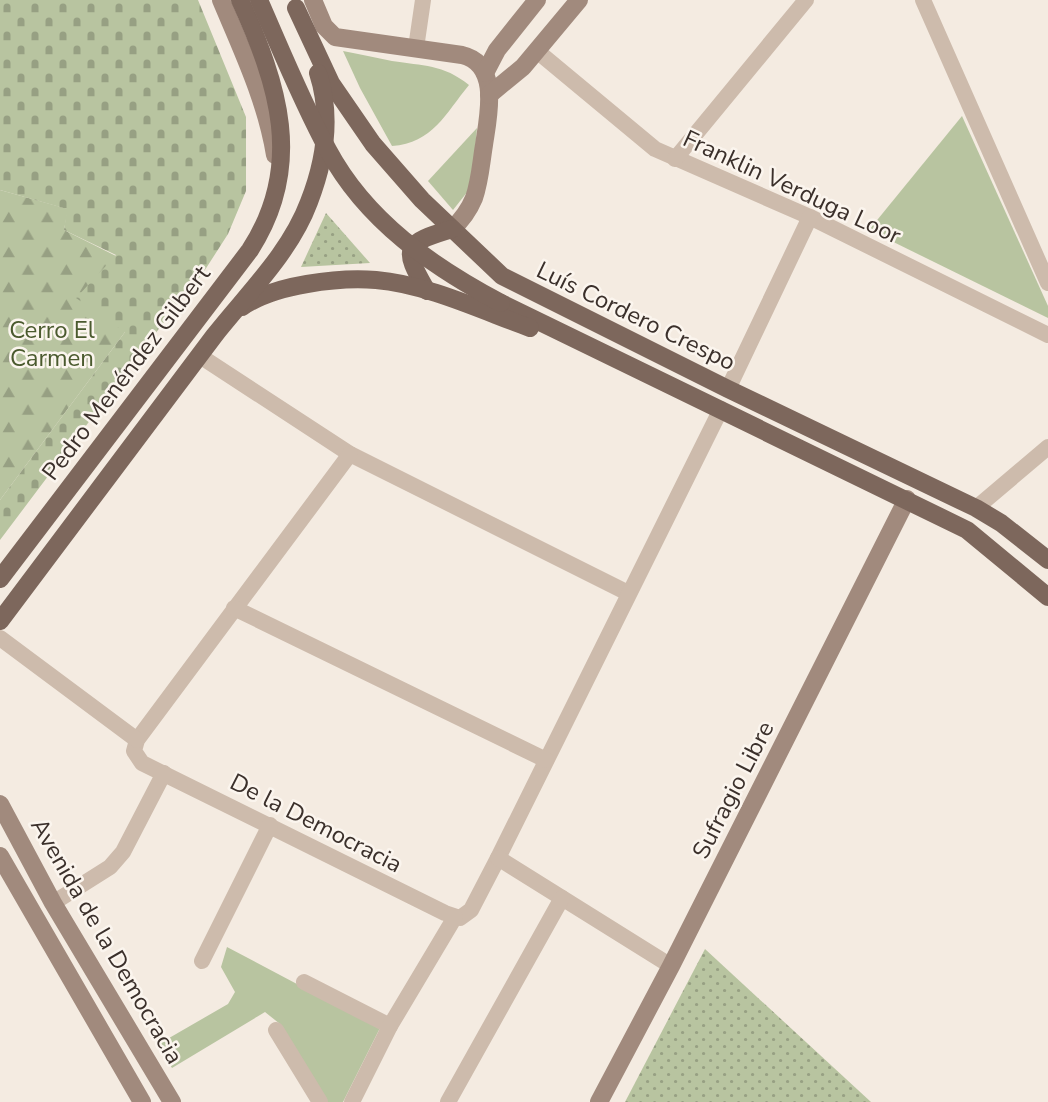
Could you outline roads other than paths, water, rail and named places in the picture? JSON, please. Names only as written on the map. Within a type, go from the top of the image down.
[{"type":"main road","name":"Pedro Menéndez Gilbert","points":[[0,579],[264,228],[277,188],[282,155],[280,115],[263,51],[240,0]]},
{"type":"main road","name":"Luís Cordero Crespo","points":[[259,0],[328,152],[351,185],[381,219],[424,257],[502,303],[605,354]]},
{"type":"main road","name":"Pedro Menéndez Gilbert","points":[[0,621],[230,315],[286,246],[298,226],[309,203],[321,162],[326,126],[326,100],[301,3]]},
{"type":"main road","name":"Luís Cordero Crespo","points":[[301,3],[331,83],[345,106],[391,166],[452,229],[512,283],[976,508],[1002,523],[1048,560]]},
{"type":"main road","points":[[427,291],[414,270],[410,258],[411,250],[424,237],[452,229]]},
{"type":"main road","points":[[230,315],[263,295],[330,280],[379,280],[427,291],[605,354],[908,499],[967,530],[1048,597]]},
{"type":"street","points":[[220,0],[262,100],[271,131],[277,188]]},
{"type":"street","points":[[416,48],[423,0]]},
{"type":"street","points":[[485,73],[497,50],[537,0]]},
{"type":"street","points":[[489,95],[516,74],[579,0]]},
{"type":"street","points":[[675,159],[806,0]]},
{"type":"street","points":[[923,0],[1048,283]]},
{"type":"street","points":[[301,3],[335,37],[466,55],[477,61],[485,73],[489,95],[477,190],[466,214],[452,229]]},
{"type":"street","name":"Franklin Verduga Loor","points":[[537,51],[655,149],[810,217],[1048,335]]},
{"type":"street","points":[[729,389],[810,217]]},
{"type":"street","points":[[200,356],[350,454],[628,593]]},
{"type":"street","points":[[352,1102],[390,1026],[455,918],[464,917],[471,910],[721,409]]},
{"type":"street","points":[[976,508],[1048,447]]},
{"type":"street","points":[[0,638],[137,740],[350,454]]},
{"type":"street","name":"Sufragio Libre","points":[[599,1102],[908,499]]},
{"type":"street","points":[[234,608],[547,760]]},
{"type":"street","name":"De la Democracia","points":[[137,740],[134,751],[138,760],[455,918]]},
{"type":"street","points":[[53,902],[110,867],[123,852],[164,773]]},
{"type":"street","name":"Avenida de la Democracia","points":[[0,804],[53,902],[172,1102]]},
{"type":"street","points":[[202,961],[270,825]]},
{"type":"street","name":"Avenida de la Democracia","points":[[0,856],[142,1102]]},
{"type":"street","points":[[498,858],[671,966]]},
{"type":"street","points":[[448,1102],[562,898]]},
{"type":"street","points":[[304,982],[390,1026]]},
{"type":"street","points":[[276,1030],[320,1102]]},
{"type":"park label","name":"Cerro El Carmen","points":[[52,344]]}]
